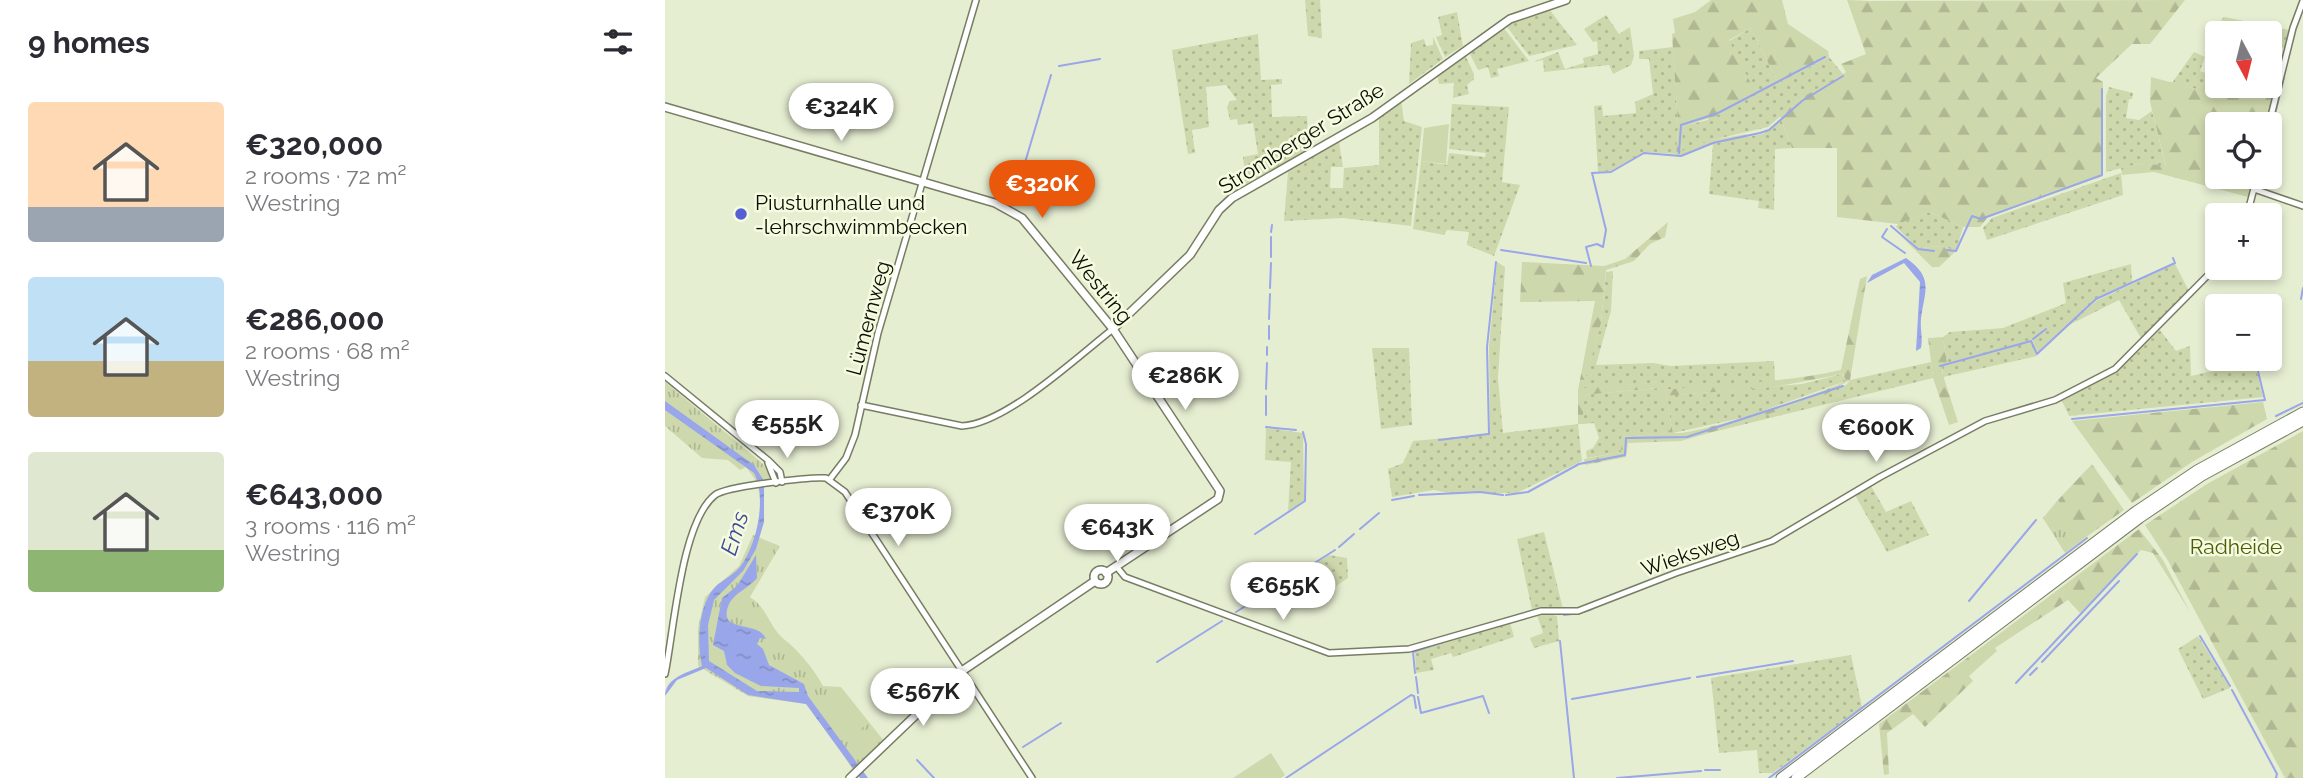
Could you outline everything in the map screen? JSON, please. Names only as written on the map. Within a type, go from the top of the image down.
[{"type":"highway","points":[[1781,778],[2136,511],[2227,452],[2303,412]]},
{"type":"highway","points":[[1796,778],[2140,518],[2202,476],[2303,421]]},
{"type":"main road","name":"Stromberger Straße","points":[[1113,329],[1190,254],[1219,210],[1232,198],[1372,118],[1503,23],[1566,0]]},
{"type":"main road","name":"Westring","points":[[665,107],[923,182],[1016,213],[1113,329],[1220,491],[1218,499],[1106,573],[1105,582],[1095,581],[962,671]]},
{"type":"main road","points":[[851,777],[962,671]]},
{"type":"street","name":"Lümernweg","points":[[830,479],[850,449],[878,333],[977,0]]},
{"type":"street","points":[[2272,112],[2293,29],[2303,1]]},
{"type":"street","points":[[2250,203],[2254,189],[2303,206]]},
{"type":"street","name":"Wieksweg","points":[[1117,566],[1123,576],[1137,582],[1329,653],[1409,649],[1541,611],[1578,611],[1676,573],[1772,541],[1880,477],[1985,421],[2055,400],[2115,369],[2205,278]]},
{"type":"street","name":"Stromberger Straße","points":[[861,405],[962,426],[977,425],[1022,399],[1113,329]]},
{"type":"street","points":[[665,376],[763,457],[779,483]]},
{"type":"street","points":[[665,674],[684,560],[706,505],[724,490],[822,477],[830,479],[845,492],[1032,778]]},
{"type":"green space","points":[[1305,0],[1320,0],[1322,38],[1308,36]]},
{"type":"green space","points":[[1711,0],[1782,0],[1788,24],[1828,51],[1829,57],[1778,83],[1751,28],[1729,40],[1756,94],[1719,115],[1684,126],[1681,151],[1712,140],[1747,134],[1747,138],[1713,144],[1680,157],[1676,156],[1678,126],[1673,19],[1695,12]]},
{"type":"green space","points":[[1847,0],[2185,0],[2150,44],[2132,44],[2096,78],[2103,82],[2103,176],[1988,217],[1980,227],[1963,227],[1930,212],[1898,224],[1837,217],[1837,148],[1792,148],[1780,116],[1801,98],[1846,72],[1841,64],[1866,54]]},
{"type":"green space","points":[[1549,9],[1577,45],[1529,56],[1505,24]]},
{"type":"green space","points":[[1457,12],[1463,46],[1445,57],[1436,37],[1442,35],[1438,17]]},
{"type":"green space","points":[[1606,15],[1619,34],[1630,27],[1634,56],[1631,65],[1613,74],[1609,65],[1544,72],[1543,60],[1533,62],[1558,52],[1565,69],[1584,63],[1583,58],[1598,54],[1597,41],[1593,42],[1584,29]]},
{"type":"green space","points":[[2224,17],[2244,21],[2220,21]]},
{"type":"green space","points":[[1503,27],[1529,61],[1497,69],[1499,76],[1491,78],[1488,67],[1478,70],[1469,52]]},
{"type":"green space","points":[[1751,28],[1778,83],[1829,57],[1843,74],[1801,98],[1768,127],[1712,140],[1681,152],[1683,126],[1708,120],[1729,41]]},
{"type":"green space","points":[[2282,29],[2289,30],[2285,48],[2282,48]]},
{"type":"green space","points":[[1258,34],[1261,80],[1282,79],[1282,84],[1271,85],[1272,117],[1307,116],[1308,137],[1304,139],[1308,139],[1308,150],[1231,192],[1229,176],[1245,174],[1243,157],[1258,154],[1253,123],[1238,125],[1237,119],[1230,120],[1227,107],[1230,101],[1237,100],[1226,85],[1206,87],[1209,127],[1192,130],[1195,153],[1188,154],[1172,50]]},
{"type":"green space","points":[[1433,37],[1443,59],[1409,84],[1411,43],[1424,39],[1426,46],[1433,45]]},
{"type":"green space","points":[[1673,47],[1678,126],[1676,154],[1645,152],[1611,171],[1598,172],[1594,106],[1602,105],[1603,116],[1636,113],[1635,102],[1653,94],[1649,59],[1639,59],[1639,51]]},
{"type":"green space","points":[[2194,52],[2205,57],[2200,71],[2205,73],[2205,82],[2196,89],[2172,83]]},
{"type":"green space","points":[[1465,55],[1474,79],[1467,85],[1469,94],[1453,98],[1454,83],[1439,84],[1437,75]]},
{"type":"green space","points":[[2151,77],[2196,89],[2205,83],[2205,98],[2273,98],[2269,112],[2205,112],[2205,186],[2154,172],[2122,175],[2121,168],[2142,163],[2166,166],[2150,102]]},
{"type":"green space","points":[[2109,87],[2133,93],[2132,99],[2129,99],[2126,118],[2139,120],[2152,111],[2166,167],[2142,163],[2106,172],[2106,96]]},
{"type":"green space","points":[[1401,100],[1404,121],[1422,127],[1411,226],[1343,218],[1284,221],[1288,172],[1339,142],[1343,167],[1331,167],[1330,188],[1343,188],[1344,168],[1379,165],[1379,117]]},
{"type":"green space","points":[[1452,104],[1509,107],[1502,182],[1520,185],[1494,256],[1467,245],[1469,232],[1447,230],[1444,235],[1413,229],[1421,161],[1447,165],[1449,153],[1485,157],[1486,153],[1449,149]]},
{"type":"green space","points":[[1781,119],[1792,148],[1775,149],[1774,210],[1758,208],[1759,201],[1709,194],[1713,144],[1763,134]]},
{"type":"green space","points":[[1449,124],[1446,164],[1421,161],[1424,128]]},
{"type":"green space","points":[[2121,173],[2123,195],[1987,240],[1983,228],[1992,218]]},
{"type":"green space","points":[[2218,189],[2250,189],[2248,197]]},
{"type":"green space","points":[[1930,212],[1963,227],[1956,251],[1942,246],[1918,248],[1896,227]]},
{"type":"green space","points":[[1668,222],[1665,237],[1650,244],[1634,261],[1606,270],[1601,323],[1583,388],[1661,382],[1664,390],[1775,380],[1841,370],[1860,279],[1867,276],[1850,380],[1821,397],[1681,441],[1628,443],[1626,457],[1585,465],[1584,459],[1621,452],[1621,437],[1669,433],[1663,397],[1660,397],[1658,388],[1583,395],[1583,424],[1578,424],[1578,390],[1595,301],[1520,302],[1522,262],[1604,266],[1625,259]],"holes":[[[1843,374],[1846,381],[1787,404],[1731,421],[1673,433],[1666,396],[1774,387]]]},
{"type":"green space","points":[[1890,225],[1918,248],[1942,246],[1956,251],[1939,267],[1932,267]]},
{"type":"green space","points":[[1497,262],[1505,267],[1498,378],[1503,433],[1578,424],[1582,461],[1517,493],[1448,493],[1434,490],[1392,497],[1388,469],[1403,463],[1413,441],[1490,434],[1489,347]]},
{"type":"green space","points":[[2131,264],[2132,282],[2096,298],[2038,353],[2032,340],[1947,363],[1943,337],[1950,332],[2003,328],[2066,303],[2063,283]]},
{"type":"green space","points":[[2175,264],[2189,291],[2142,340],[2119,300],[2069,325],[2096,301]]},
{"type":"green space","points":[[1613,271],[1611,311],[1596,365],[1653,363],[1671,366],[1774,361],[1775,382],[1663,390],[1661,382],[1582,389],[1601,323],[1606,272]]},
{"type":"green space","points":[[2160,330],[2176,351],[2190,346],[2191,376],[2212,371],[2257,371],[2263,397],[2069,416],[2062,401],[2122,367]]},
{"type":"green space","points":[[1943,337],[1947,363],[1942,366],[1942,372],[1958,422],[1949,425],[1933,378],[1928,338]]},
{"type":"green space","points":[[2031,341],[2037,356],[1943,377],[1942,366]]},
{"type":"green space","points":[[1372,348],[1409,348],[1412,425],[1381,429]]},
{"type":"green space","points":[[1931,362],[1933,378],[1709,433],[1846,385],[1850,380]]},
{"type":"green space","points":[[1842,374],[1846,381],[1746,417],[1673,433],[1666,396],[1802,384]]},
{"type":"green space","points":[[665,382],[762,463],[770,473],[770,479],[757,482],[746,467],[740,470],[728,460],[702,458],[665,426]]},
{"type":"green space","points":[[1659,388],[1670,433],[1621,437],[1621,452],[1587,458],[1586,451],[1593,448],[1599,438],[1594,423],[1583,424],[1582,395]]},
{"type":"green space","points":[[2263,402],[2267,419],[2192,462],[2132,503],[2072,421]]},
{"type":"green space","points":[[1266,428],[1303,433],[1304,501],[1288,511],[1291,462],[1265,460]]},
{"type":"green space","name":"Radheide","points":[[2303,431],[2303,778],[2285,778],[2167,559],[2145,525],[2207,484]]},
{"type":"green space","points":[[2092,464],[2124,510],[2089,535],[2055,518],[2060,504],[2058,500]]},
{"type":"green space","points":[[1871,486],[1886,512],[1911,501],[1929,535],[1887,552],[1855,495]]},
{"type":"green space","points":[[2058,500],[2060,504],[2056,518],[2089,535],[2065,553],[2043,518]]},
{"type":"green space","name":"Radheide","points":[[2139,529],[2163,560],[2190,612],[2153,553],[2141,550],[2080,613],[2068,600],[1995,648],[1997,651],[1969,676],[1973,681],[1925,727],[1913,714],[1887,733],[1889,774],[1884,775],[1879,724]]},
{"type":"green space","points":[[1544,532],[1563,609],[1532,610],[1517,539]]},
{"type":"green space","points":[[753,535],[780,546],[750,597],[761,606],[776,630],[805,660],[823,686],[841,687],[884,741],[853,770],[817,715],[806,704],[748,696],[698,666],[698,628],[705,597],[739,566]]},
{"type":"green space","points":[[1329,555],[1347,558],[1348,578],[1321,596],[1304,571]]},
{"type":"green space","points":[[1545,613],[1557,616],[1559,641],[1534,648],[1530,638],[1543,633],[1537,615]]},
{"type":"green space","points":[[1510,623],[1514,637],[1453,657],[1451,653],[1431,659],[1434,670],[1416,673],[1415,651]]},
{"type":"green space","points":[[2198,636],[2230,688],[2203,699],[2178,649]]},
{"type":"green space","points":[[1851,655],[1862,707],[1773,773],[1759,773],[1757,750],[1719,753],[1711,678]]},
{"type":"green space","points":[[842,692],[866,725],[848,738],[823,705]]},
{"type":"green space","points":[[1271,753],[1285,775],[1281,778],[1233,778]]},
{"type":"water","points":[[1906,258],[1921,272],[1925,286],[1921,319],[1922,341],[1921,348],[1916,351],[1920,282],[1904,263],[1867,283],[1872,275]]},
{"type":"water","points":[[665,401],[754,465],[764,481],[764,522],[756,549],[743,571],[714,600],[708,625],[709,661],[757,691],[799,692],[799,688],[761,686],[735,673],[727,665],[724,651],[713,645],[722,598],[737,586],[756,555],[757,578],[731,600],[728,620],[762,633],[766,639],[760,638],[757,644],[763,649],[769,665],[804,684],[808,696],[868,778],[860,778],[806,704],[748,695],[706,668],[677,680],[665,696],[673,680],[702,666],[699,638],[703,609],[714,588],[737,570],[746,558],[758,521],[760,495],[754,473],[665,410]]},
{"type":"waterway","points":[[1476,39],[1505,18],[1529,9]]},
{"type":"waterway","points":[[1453,56],[1463,48]]},
{"type":"waterway","points":[[1679,153],[1681,125],[1718,113],[1825,57]]},
{"type":"waterway","points":[[1059,66],[1100,59]]},
{"type":"waterway","points":[[1021,176],[1051,75]]},
{"type":"waterway","points":[[1591,266],[1586,247],[1597,244],[1603,247],[1606,230],[1592,173],[1611,172],[1644,153],[1681,156],[1713,143],[1769,130],[1802,101],[1843,76]]},
{"type":"waterway","points":[[2276,112],[2284,77]]},
{"type":"waterway","points":[[1947,250],[1956,251],[1972,216],[1981,219],[2102,175],[2102,89]]},
{"type":"waterway","points":[[1312,130],[1313,145]]},
{"type":"waterway","points":[[1287,171],[1323,150]]},
{"type":"waterway","points":[[1220,204],[1226,198]]},
{"type":"waterway","points":[[1271,232],[1272,225]]},
{"type":"waterway","points":[[1891,226],[1918,249],[1934,251]]},
{"type":"waterway","points":[[1887,229],[1882,237],[1905,253]]},
{"type":"waterway","points":[[1271,237],[1271,257]]},
{"type":"waterway","points":[[1501,250],[1586,263]]},
{"type":"waterway","points":[[1940,366],[2031,341],[2037,354],[2096,299],[2175,263],[2173,258]]},
{"type":"waterway","points":[[1489,434],[1487,347],[1496,262]]},
{"type":"waterway","points":[[1270,288],[1271,263]]},
{"type":"waterway","points":[[2301,299],[2303,288]]},
{"type":"waterway","points":[[1269,319],[1270,294]]},
{"type":"waterway","points":[[1269,326],[1269,339]]},
{"type":"waterway","points":[[2033,339],[2046,329]]},
{"type":"waterway","points":[[1267,347],[1267,355]]},
{"type":"waterway","points":[[1266,389],[1267,363]]},
{"type":"waterway","points":[[2072,419],[2265,400],[2258,371]]},
{"type":"waterway","points":[[1506,495],[1528,492],[1579,464],[1625,455],[1626,438],[1687,437],[1843,386]]},
{"type":"waterway","points":[[1266,396],[1266,415]]},
{"type":"waterway","points":[[2276,416],[2303,403]]},
{"type":"waterway","points":[[1266,427],[1296,430]]},
{"type":"waterway","points":[[1255,534],[1305,501],[1306,444],[1303,432]]},
{"type":"waterway","points":[[1439,440],[1488,434]]},
{"type":"waterway","points":[[1419,495],[1480,492],[1503,495]]},
{"type":"waterway","points":[[1392,500],[1414,496]]},
{"type":"waterway","points":[[1360,529],[1379,513]]},
{"type":"waterway","points":[[1969,601],[2036,520]]},
{"type":"waterway","points":[[1777,541],[1796,530]]},
{"type":"waterway","points":[[1339,547],[1354,534]]},
{"type":"waterway","points":[[1769,778],[2087,538]]},
{"type":"waterway","points":[[1286,581],[1335,550]]},
{"type":"waterway","points":[[2016,683],[2137,554]]},
{"type":"waterway","points":[[1702,567],[1721,561]]},
{"type":"waterway","points":[[2042,662],[2119,581]]},
{"type":"waterway","points":[[1236,612],[1279,585]]},
{"type":"waterway","points":[[1534,610],[1555,608]]},
{"type":"waterway","points":[[1583,612],[1592,609]]},
{"type":"waterway","points":[[1564,615],[1572,614]]},
{"type":"waterway","points":[[1157,662],[1222,621]]},
{"type":"waterway","points":[[2200,636],[2230,686]]},
{"type":"waterway","points":[[1560,641],[1574,778]]},
{"type":"waterway","points":[[1415,673],[1413,652],[1443,642]]},
{"type":"waterway","points":[[1697,677],[1793,661]]},
{"type":"waterway","points":[[2030,675],[2037,668]]},
{"type":"waterway","points":[[1416,677],[1418,693]]},
{"type":"waterway","points":[[1572,699],[1690,678]]},
{"type":"waterway","points":[[2232,690],[2277,774],[2276,778]]},
{"type":"waterway","points":[[1286,778],[1411,695],[1414,696],[1416,708]]},
{"type":"waterway","points":[[1418,697],[1421,713],[1483,696],[1489,713]]},
{"type":"waterway","points":[[1023,747],[1061,723]]},
{"type":"waterway","points":[[917,760],[934,778]]},
{"type":"waterway","points":[[1705,770],[1720,770]]},
{"type":"waterway","points":[[1617,778],[1701,771]]},
{"type":"place","name":"Piusturnhalle und -lehrschwimmbecken","points":[[741,214]]},
{"type":"water label","name":"Ems","points":[[734,533]]}]
